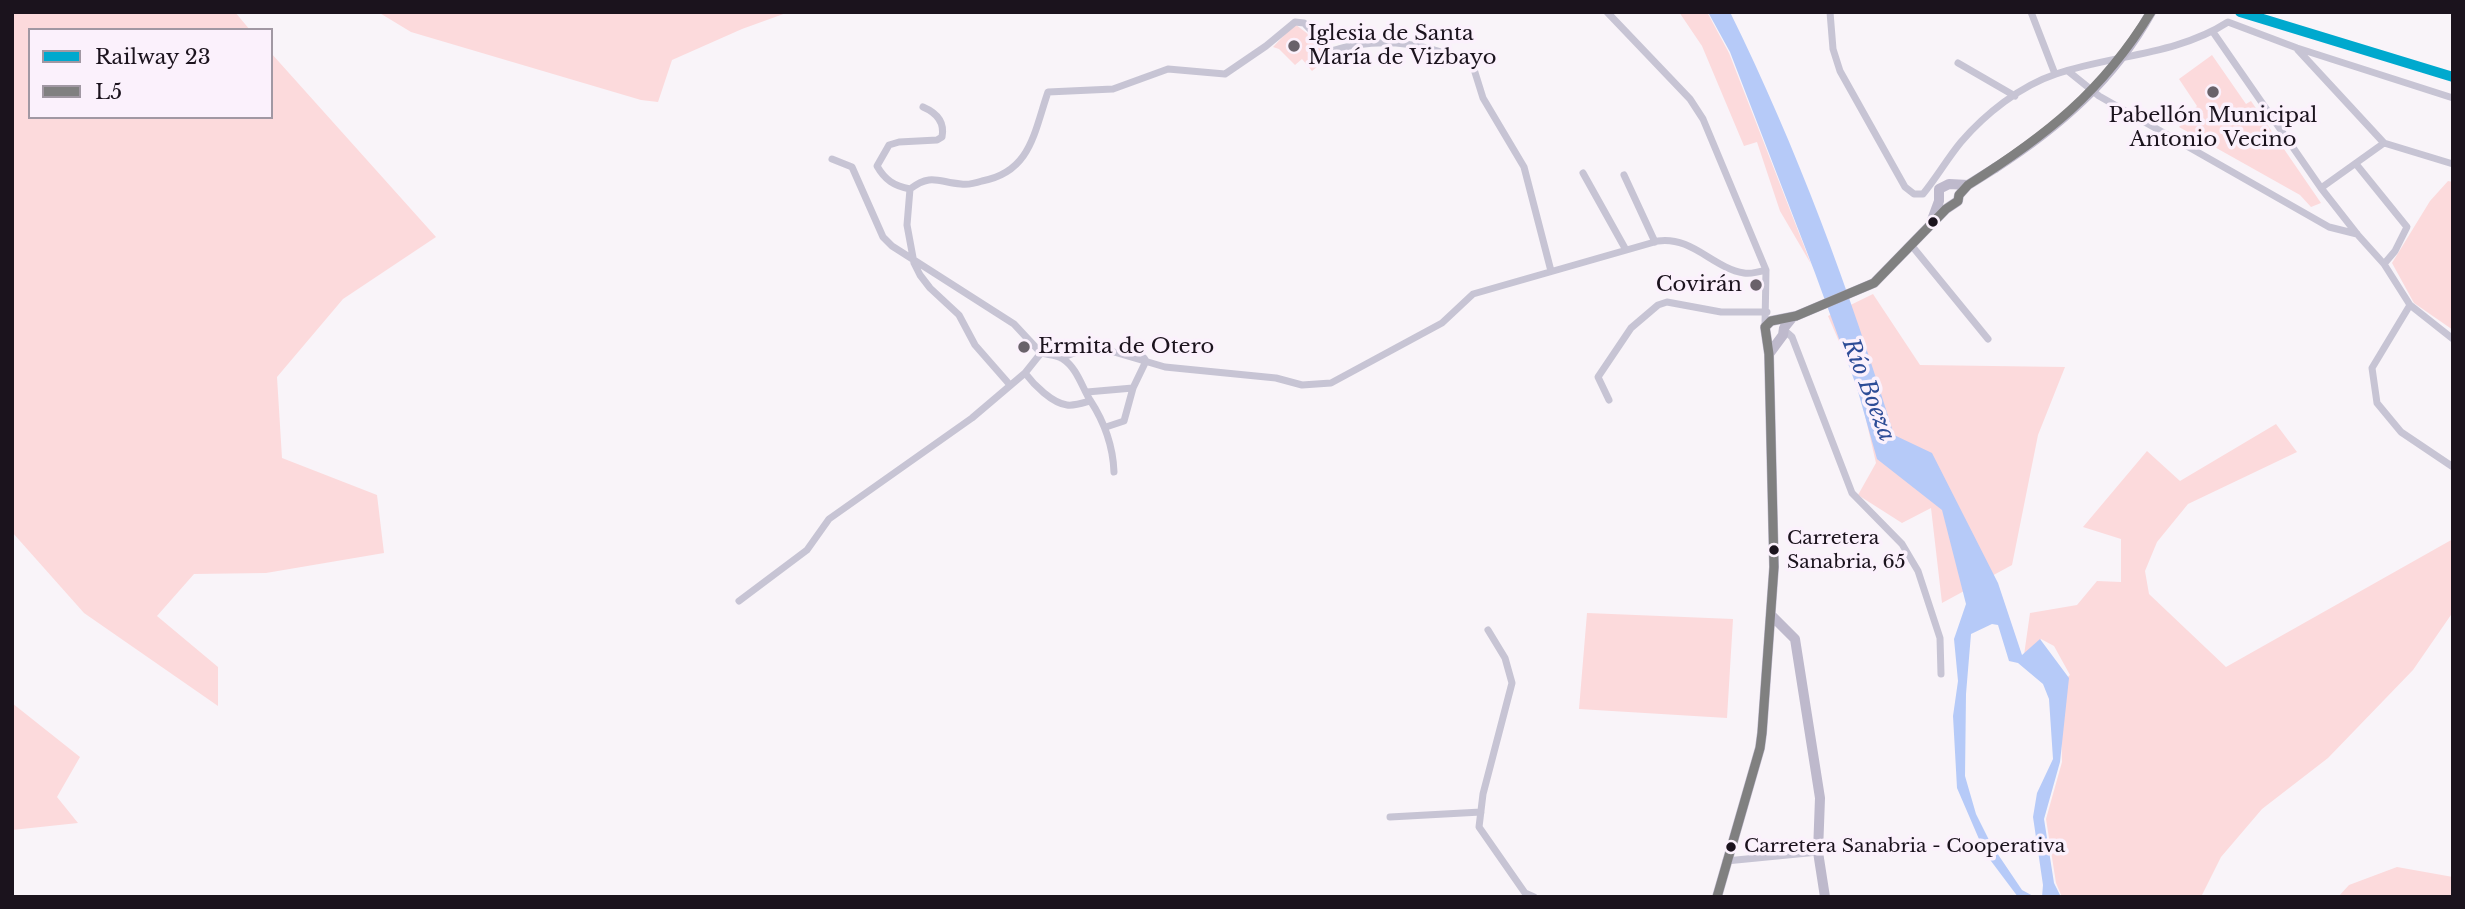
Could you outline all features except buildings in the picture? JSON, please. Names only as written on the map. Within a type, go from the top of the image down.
[{"type":"street","points":[[1606,12],[1690,99],[1703,120],[1766,270],[1775,328],[1769,354],[1774,568],[1760,748],[1717,897]]},
{"type":"street","points":[[1830,12],[1833,49],[1840,71],[1905,187],[1914,194],[1923,194],[1977,124],[2015,96],[2055,74],[2134,56],[2213,32],[2228,22],[2297,48],[2453,98]]},
{"type":"street","points":[[2031,12],[2055,74]]},
{"type":"street","points":[[1775,328],[1794,317],[1874,284],[1928,229],[1942,201],[1939,189],[1968,185],[2049,132],[2085,99],[2137,37],[2151,12]]},
{"type":"street","points":[[923,107],[938,116],[944,127],[942,137],[930,141],[889,145],[877,166],[882,176],[896,186],[910,189],[927,180],[939,179],[963,185],[994,179],[1013,170],[1027,154],[1048,92],[1113,89],[1168,69],[1225,74],[1295,22],[1304,23],[1331,51],[1395,41],[1447,52],[1473,66],[1483,98],[1524,167],[1551,271]]},
{"type":"street","points":[[2213,32],[2321,188],[2384,264],[2410,305],[2453,339]]},
{"type":"street","points":[[2297,48],[2384,143],[2453,164]]},
{"type":"street","points":[[1958,63],[2015,96]]},
{"type":"street","points":[[2068,71],[2099,96],[2329,227],[2357,234]]},
{"type":"street","points":[[2321,188],[2384,143]]},
{"type":"street","points":[[832,159],[852,166],[883,237],[891,246],[1014,324],[1041,353],[1061,358],[1070,366],[1106,427],[1113,453],[1114,472]]},
{"type":"street","points":[[2356,164],[2407,227],[2395,251],[2384,264]]},
{"type":"street","points":[[1583,173],[1626,250]]},
{"type":"street","points":[[1624,175],[1655,242]]},
{"type":"street","points":[[1927,189],[1942,201],[1958,201],[1954,188],[1938,176]]},
{"type":"street","points":[[910,189],[907,225],[914,263],[930,288],[959,315],[975,345],[1010,386]]},
{"type":"street","points":[[1061,358],[1076,351],[1096,350],[1144,359],[1165,367],[1276,378],[1302,385],[1331,383],[1442,323],[1474,294],[1655,242],[1670,240],[1687,244],[1743,273],[1766,270]]},
{"type":"street","points":[[1912,246],[1988,339]]},
{"type":"street","points":[[1609,400],[1598,377],[1631,328],[1658,305],[1667,302],[1721,312],[1775,328],[1794,342],[1852,493],[1902,544],[1918,571],[1940,638],[1941,674]]},
{"type":"street","points":[[2410,305],[2372,368],[2377,402],[2401,432],[2453,467]]},
{"type":"street","points":[[739,601],[807,550],[829,519],[972,418],[1025,373],[1041,353]]},
{"type":"street","points":[[1106,427],[1124,421],[1144,359]]},
{"type":"street","points":[[1025,373],[1030,380],[1064,405],[1092,402]]},
{"type":"street","points":[[1087,392],[1133,388]]},
{"type":"street","points":[[1772,616],[1795,639],[1797,649],[1820,797],[1818,852],[1825,897]]},
{"type":"street","points":[[1488,630],[1505,658],[1513,683],[1483,794],[1479,827],[1525,893],[1534,897]]},
{"type":"street","points":[[1390,817],[1481,812]]},
{"type":"street","points":[[1726,861],[1818,852]]},
{"type":"shaded area","points":[[12,12],[235,12],[248,28],[28,28],[28,119],[273,119],[273,55],[436,237],[343,299],[277,377],[282,458],[377,495],[384,553],[266,573],[194,574],[157,616],[218,667],[218,706],[84,613],[12,532]]},
{"type":"shaded area","points":[[378,12],[789,12],[742,29],[672,60],[658,102],[641,100],[411,32]]},
{"type":"shaded area","points":[[1679,12],[1707,12],[1729,53],[1811,264],[1780,211],[1757,142],[1744,146],[1702,46]]},
{"type":"shaded area","points":[[1295,24],[1330,56],[1312,71],[1302,59],[1295,65],[1279,49],[1273,47]]},
{"type":"shaded area","points":[[2212,55],[2246,104],[2251,101],[2321,203],[2311,207],[2300,195],[2179,127],[2197,106],[2179,79]]},
{"type":"shaded area","points":[[2448,181],[2453,182],[2453,330],[2414,303],[2392,263],[2430,201]]},
{"type":"shaded area","points":[[1873,294],[1920,365],[2065,367],[2038,435],[2012,565],[1942,603],[1931,508],[1902,523],[1858,495],[1876,463],[1858,385],[1828,316]]},
{"type":"shaded area","points":[[2276,424],[2297,452],[2188,504],[2157,542],[2145,571],[2149,594],[2226,667],[2453,539],[2453,612],[2413,670],[2328,758],[2262,809],[2221,857],[2201,897],[2062,897],[2056,883],[2046,819],[2062,762],[2060,684],[2070,675],[2054,646],[2041,639],[2024,655],[2030,613],[2077,605],[2097,581],[2121,582],[2121,539],[2083,527],[2147,451],[2180,481]]},
{"type":"shaded area","points":[[1587,613],[1733,619],[1727,718],[1579,709]]},
{"type":"shaded area","points":[[12,703],[80,757],[57,797],[78,823],[12,830]]},
{"type":"shaded area","points":[[2397,867],[2453,877],[2453,897],[2338,897],[2349,885]]},
{"type":"water","name":"Río Boeza","points":[[1708,12],[1730,12],[1778,115],[1821,220],[1894,435],[1932,453],[1998,583],[2022,655],[2040,639],[2069,678],[2060,762],[2044,819],[2054,883],[2061,897],[2042,897],[2043,885],[2033,817],[2037,793],[2053,759],[2049,699],[2043,684],[2018,663],[2009,661],[1998,625],[1992,624],[1971,634],[1966,694],[1965,776],[1976,814],[1991,844],[2022,890],[2035,897],[2018,897],[1985,853],[1957,788],[1953,716],[1958,681],[1954,639],[1966,604],[1942,510],[1877,459],[1857,388],[1815,273],[1730,52]]},
{"type":"rail line","name":"23","points":[[2240,12],[2453,77]]},
{"type":"transit line","name":"L5","points":[[1717,897],[1762,733],[1774,567],[1769,354],[1765,327],[1771,321],[1796,316],[1874,283],[1946,209],[1958,201],[1959,195],[1968,185],[2023,149],[2092,89],[2113,66],[2151,12]]},
{"type":"place","name":"Iglesia de Santa María de Vizbayo","points":[[1294,46]]},
{"type":"place","name":"Pabellón Municipal Antonio Vecino","points":[[2213,92]]},
{"type":"place","name":"Covirán","points":[[1756,285]]},
{"type":"place","name":"Ermita de Otero","points":[[1024,347]]},
{"type":"place","name":"Carretera Sanabria, 65","points":[[1774,550]]},
{"type":"place","name":"Carretera Sanabria - Cooperativa","points":[[1731,847]]}]
